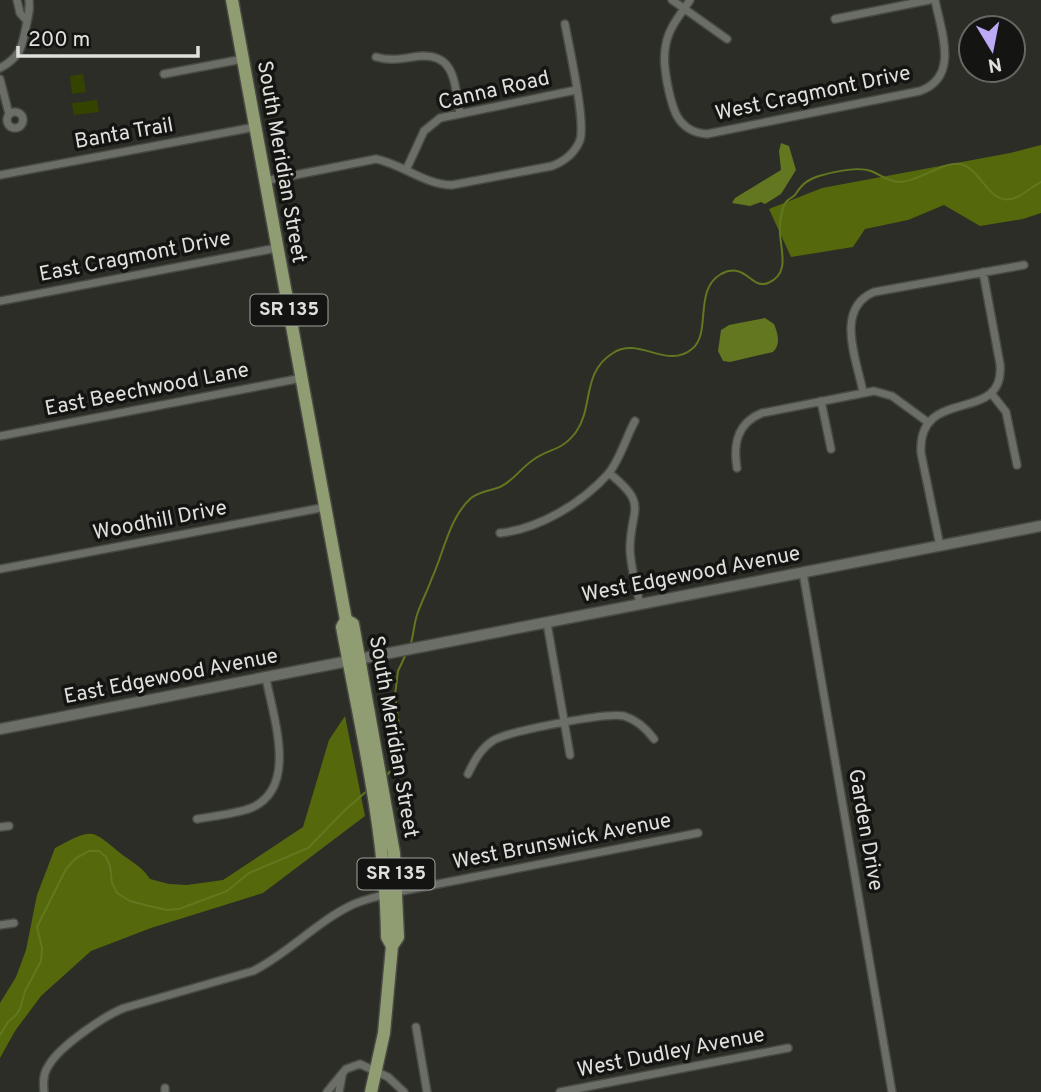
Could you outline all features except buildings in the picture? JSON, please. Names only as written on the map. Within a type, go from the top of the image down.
[{"type":"main road","name":"South Meridian Street","points":[[232,0],[346,620],[342,627],[354,661],[381,805],[394,853],[392,893],[398,937],[392,946],[384,1032],[371,1092]]},
{"type":"main road","name":"West Edgewood Avenue","points":[[354,661],[1041,526]]},
{"type":"main road","name":"East Edgewood Avenue","points":[[0,729],[354,661]]},
{"type":"street","points":[[17,0],[20,13],[27,21]]},
{"type":"street","points":[[0,68],[22,48],[31,12],[29,0]]},
{"type":"street","points":[[672,0],[727,39]]},
{"type":"street","points":[[684,9],[690,0]]},
{"type":"street","points":[[835,19],[929,0]]},
{"type":"street","name":"West Cragmont Drive","points":[[684,9],[669,34],[665,47],[664,64],[673,109],[680,122],[688,129],[712,134],[920,91],[932,86],[941,76],[945,58],[935,0]]},
{"type":"street","points":[[265,181],[368,160],[386,161],[438,184],[452,186],[552,166],[565,159],[576,148],[582,133],[565,24]]},
{"type":"street","points":[[376,57],[389,61],[430,55],[442,60],[452,73],[460,114]]},
{"type":"street","points":[[164,74],[243,59]]},
{"type":"street","points":[[0,79],[9,114]]},
{"type":"street","name":"Canna Road","points":[[406,170],[421,136],[440,118],[576,90]]},
{"type":"street","name":"Banta Trail","points":[[0,174],[255,127]]},
{"type":"street","name":"East Cragmont Drive","points":[[0,301],[278,248]]},
{"type":"street","points":[[863,392],[850,323],[855,307],[870,293],[1024,265]]},
{"type":"street","points":[[940,546],[921,453],[922,439],[929,423],[946,409],[981,401],[991,393],[1000,378],[1001,366],[983,272]]},
{"type":"street","name":"East Beechwood Lane","points":[[0,436],[302,378]]},
{"type":"street","points":[[737,468],[736,441],[743,426],[762,413],[874,391],[892,396],[929,423]]},
{"type":"street","points":[[991,393],[1006,412],[1017,465]]},
{"type":"street","points":[[821,401],[831,449]]},
{"type":"street","points":[[500,533],[528,527],[576,502],[609,473],[635,421]]},
{"type":"street","points":[[609,473],[627,488],[635,503],[630,554],[640,604]]},
{"type":"street","name":"Woodhill Drive","points":[[0,569],[326,507]]},
{"type":"street","name":"Garden Drive","points":[[803,573],[892,1092]]},
{"type":"street","points":[[547,623],[570,755]]},
{"type":"street","points":[[197,819],[251,808],[267,797],[276,783],[280,761],[267,678]]},
{"type":"street","points":[[468,774],[477,756],[496,739],[607,716],[623,716],[641,725],[654,739]]},
{"type":"street","name":"West Brunswick Avenue","points":[[44,1092],[44,1075],[52,1060],[106,1016],[124,1008],[253,971],[340,912],[360,902],[392,893],[698,833]]},
{"type":"street","points":[[0,926],[14,923]]},
{"type":"street","points":[[416,1027],[427,1092]]},
{"type":"street","name":"West Dudley Avenue","points":[[560,1092],[788,1048]]},
{"type":"street","points":[[327,1092],[343,1072],[355,1064],[376,1070],[404,1092]]},
{"type":"street","points":[[339,1092],[343,1072]]},
{"type":"shaded area","points":[[83,74],[86,92],[72,94],[70,76]]},
{"type":"shaded area","points":[[97,100],[99,112],[74,115],[72,103]]},
{"type":"shaded area","points":[[781,143],[789,146],[796,170],[781,194],[765,204],[761,202],[750,206],[732,203],[735,198],[781,170]]},
{"type":"shaded area","points":[[1041,145],[1041,213],[1023,219],[980,226],[944,205],[908,220],[865,229],[853,247],[791,257],[769,209],[822,188]]},
{"type":"shaded area","points":[[765,318],[774,324],[778,335],[777,346],[773,352],[730,362],[723,361],[718,351],[721,330],[729,325]]},
{"type":"shaded area","points":[[345,716],[365,816],[263,893],[151,928],[91,951],[41,996],[15,1031],[0,1058],[0,1003],[16,977],[26,950],[37,895],[55,848],[85,834],[92,834],[105,840],[150,879],[187,885],[223,880],[303,827],[329,740]]},
{"type":"waterway","points":[[411,643],[420,608],[452,525],[464,506],[481,492],[505,484],[533,460],[571,438],[585,412],[596,370],[613,353],[633,348],[673,356],[682,355],[692,349],[701,333],[707,290],[721,274],[736,271],[762,284],[776,278],[780,273],[783,258],[780,233],[783,209],[787,201],[805,183],[825,174],[859,169],[900,182],[954,164],[968,167],[993,194],[1001,198],[1019,196],[1041,182]]},
{"type":"waterway","points":[[386,776],[403,757],[395,695],[398,671],[406,654]]},
{"type":"waterway","points":[[0,1035],[20,1009],[25,991],[41,961],[42,948],[37,927],[66,869],[76,858],[89,851],[99,851],[110,866],[112,883],[117,893],[130,901],[149,906],[167,910],[179,909],[227,891],[249,873],[308,848],[368,790]]}]
